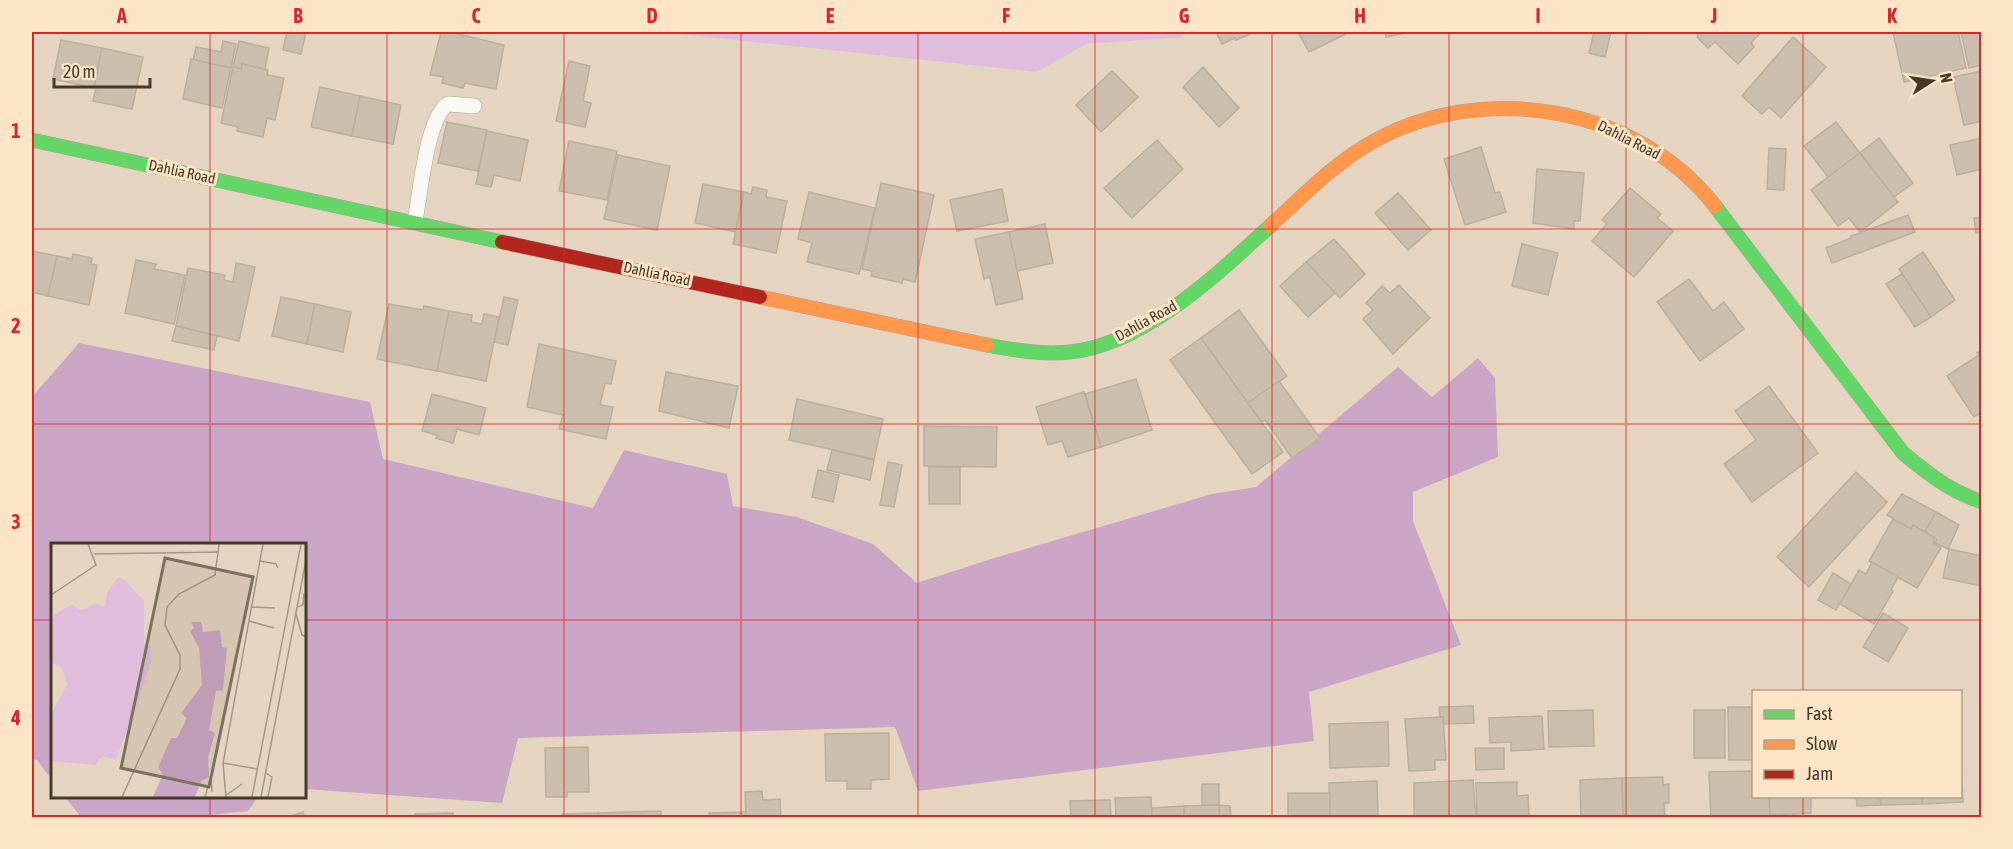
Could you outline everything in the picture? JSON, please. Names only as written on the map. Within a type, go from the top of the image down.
[{"type":"street","name":"Dahlia Road","points":[[32,140],[929,334],[1029,352],[1070,352],[1114,340],[1149,324],[1178,306],[1344,161],[1361,148],[1404,127],[1438,116],[1481,109],[1526,108],[1568,114],[1605,126],[1641,144],[1672,164],[1708,197],[1903,453],[1936,480],[1959,494],[1982,502]]},
{"type":"lane","points":[[415,221],[432,128],[440,110],[448,104],[474,106]]},
{"type":"shaded area","points":[[661,32],[1183,32],[1183,37],[1086,44],[1037,72]]},
{"type":"shaded area","points":[[79,343],[370,402],[383,459],[593,508],[624,450],[727,474],[733,506],[797,517],[873,544],[917,583],[1212,494],[1256,487],[1398,367],[1432,397],[1478,358],[1495,378],[1498,457],[1413,492],[1413,521],[1461,645],[1309,692],[1314,741],[918,791],[895,727],[518,738],[502,803],[306,789],[306,543],[51,543],[51,779],[37,760],[32,759],[32,397]]},
{"type":"shaded area","points":[[66,798],[257,798],[248,811],[183,818],[81,817]]},
{"type":"building","points":[[287,32],[306,32],[301,54],[283,50]]},
{"type":"building","points":[[441,32],[450,32],[504,45],[496,89],[465,83],[463,88],[442,83],[443,77],[430,75]]},
{"type":"building","points":[[1216,32],[1255,32],[1222,44]]},
{"type":"building","points":[[1298,32],[1350,32],[1309,52]]},
{"type":"building","points":[[1385,32],[1410,32],[1386,37]]},
{"type":"building","points":[[1594,32],[1611,32],[1605,57],[1589,53]]},
{"type":"building","points":[[1699,32],[1761,32],[1751,43],[1754,47],[1738,64],[1715,42],[1708,48],[1697,37]]},
{"type":"building","points":[[1893,32],[1958,32],[1966,68],[1904,82]]},
{"type":"building","points":[[1961,32],[1982,32],[1982,65],[1969,68]]},
{"type":"building","points":[[1793,37],[1826,67],[1781,118],[1769,107],[1762,114],[1742,96]]},
{"type":"building","points":[[61,40],[102,48],[94,88],[53,79]]},
{"type":"building","points":[[223,41],[236,44],[231,68],[193,60],[196,47],[221,52]]},
{"type":"building","points":[[239,41],[269,48],[265,69],[242,64],[241,69],[233,67]]},
{"type":"building","points":[[102,48],[143,57],[132,109],[93,101]]},
{"type":"building","points":[[191,59],[231,68],[222,108],[183,99]]},
{"type":"building","points":[[569,61],[590,66],[583,101],[591,103],[585,127],[556,121]]},
{"type":"building","points":[[242,64],[268,70],[267,75],[284,78],[275,120],[267,118],[263,137],[237,131],[238,127],[221,123],[233,67],[241,69]]},
{"type":"building","points":[[1203,67],[1239,108],[1219,127],[1183,87]]},
{"type":"building","points":[[1112,71],[1138,97],[1101,132],[1076,105]]},
{"type":"building","points":[[1982,71],[1982,121],[1964,125],[1953,77]]},
{"type":"building","points":[[320,87],[360,96],[352,136],[311,127]]},
{"type":"building","points":[[360,96],[401,105],[393,144],[352,136]]},
{"type":"building","points":[[447,122],[487,130],[478,171],[438,163]]},
{"type":"building","points":[[1836,122],[1860,153],[1828,177],[1804,146]]},
{"type":"building","points":[[487,131],[528,140],[520,181],[494,175],[491,187],[476,184]]},
{"type":"building","points":[[1879,138],[1913,183],[1894,197],[1860,153]]},
{"type":"building","points":[[1982,138],[1982,169],[1957,175],[1950,145]]},
{"type":"building","points":[[1157,140],[1183,169],[1132,218],[1104,188]]},
{"type":"building","points":[[569,141],[617,151],[607,200],[559,191]]},
{"type":"building","points":[[1481,147],[1495,193],[1500,192],[1506,212],[1465,225],[1444,159]]},
{"type":"building","points":[[1769,148],[1786,149],[1784,190],[1767,189]]},
{"type":"building","points":[[1860,153],[1898,202],[1860,232],[1849,218],[1838,226],[1811,190]]},
{"type":"building","points":[[618,155],[670,166],[657,230],[604,219]]},
{"type":"building","points":[[1537,169],[1584,173],[1580,221],[1574,221],[1574,229],[1533,223]]},
{"type":"building","points":[[881,183],[934,195],[915,282],[903,279],[902,283],[871,276],[872,271],[862,269]]},
{"type":"building","points":[[703,184],[744,192],[736,232],[695,223]]},
{"type":"building","points":[[753,187],[767,190],[766,197],[787,201],[776,253],[733,244],[744,192],[751,194]]},
{"type":"building","points":[[1630,188],[1661,214],[1657,218],[1673,231],[1634,277],[1592,241],[1607,224],[1602,220]]},
{"type":"building","points":[[1002,189],[1008,221],[957,231],[950,200]]},
{"type":"building","points":[[809,192],[875,208],[859,274],[807,262],[812,243],[798,239]]},
{"type":"building","points":[[1398,193],[1431,230],[1408,250],[1375,213]]},
{"type":"building","points":[[1908,215],[1915,232],[1832,263],[1826,248]]},
{"type":"building","points":[[1982,217],[1982,232],[1976,233],[1974,218]]},
{"type":"building","points":[[1045,224],[1053,263],[1017,271],[1009,232]]},
{"type":"building","points":[[1009,232],[1023,299],[996,305],[990,277],[984,279],[975,239]]},
{"type":"building","points":[[1334,239],[1365,274],[1340,298],[1306,262]]},
{"type":"building","points":[[1522,244],[1558,253],[1548,295],[1512,286]]},
{"type":"building","points":[[32,251],[57,256],[48,296],[32,292]]},
{"type":"building","points":[[1923,252],[1955,300],[1931,317],[1899,269]]},
{"type":"building","points":[[73,254],[92,258],[91,264],[97,265],[89,305],[48,296],[57,256],[72,259]]},
{"type":"building","points":[[136,260],[156,264],[154,269],[185,275],[174,324],[125,313]]},
{"type":"building","points":[[1306,262],[1335,293],[1308,317],[1280,286]]},
{"type":"building","points":[[236,263],[255,267],[239,341],[176,326],[188,268],[225,275],[224,280],[233,282]]},
{"type":"building","points":[[1902,274],[1931,317],[1915,327],[1886,284]]},
{"type":"building","points":[[1689,279],[1713,311],[1724,302],[1744,329],[1700,361],[1657,302]]},
{"type":"building","points":[[1399,285],[1430,318],[1393,354],[1363,319],[1373,310],[1366,303],[1382,286],[1390,293]]},
{"type":"building","points":[[281,297],[315,304],[307,344],[272,336]]},
{"type":"building","points":[[504,297],[518,300],[508,345],[494,342]]},
{"type":"building","points":[[315,304],[351,312],[343,352],[307,344]]},
{"type":"building","points":[[389,304],[423,310],[424,306],[449,311],[437,371],[377,359]]},
{"type":"building","points":[[1239,310],[1287,376],[1248,403],[1201,338]]},
{"type":"building","points":[[449,311],[472,315],[471,322],[482,324],[484,314],[499,317],[486,381],[437,371]]},
{"type":"building","points":[[176,326],[217,336],[214,350],[172,341]]},
{"type":"building","points":[[1201,338],[1283,452],[1252,474],[1170,360]]},
{"type":"building","points":[[539,344],[616,361],[611,384],[605,383],[600,405],[613,407],[606,439],[559,429],[563,415],[527,407]]},
{"type":"building","points":[[1982,350],[1982,412],[1974,417],[1947,376],[1979,355],[1977,353]]},
{"type":"building","points":[[666,372],[738,386],[729,428],[659,411]]},
{"type":"building","points":[[1136,379],[1152,430],[1101,447],[1085,394]]},
{"type":"building","points":[[1279,381],[1320,438],[1292,458],[1265,420],[1262,422],[1248,403]]},
{"type":"building","points":[[1769,386],[1818,453],[1752,502],[1724,464],[1756,440],[1735,411]]},
{"type":"building","points":[[1084,392],[1101,447],[1068,457],[1062,441],[1048,445],[1036,407]]},
{"type":"building","points":[[432,394],[486,408],[479,435],[457,429],[453,443],[422,431]]},
{"type":"building","points":[[797,399],[883,419],[874,459],[789,440]]},
{"type":"building","points":[[924,426],[997,427],[996,467],[924,466]]},
{"type":"building","points":[[832,450],[874,460],[870,480],[827,470]]},
{"type":"building","points":[[888,462],[902,465],[894,507],[880,505]]},
{"type":"building","points":[[929,467],[960,467],[960,504],[929,504]]},
{"type":"building","points":[[818,470],[839,475],[833,502],[812,497]]},
{"type":"building","points":[[1856,472],[1887,502],[1809,587],[1777,557]]},
{"type":"building","points":[[1902,494],[1936,512],[1925,532],[1913,525],[1911,529],[1887,515]]},
{"type":"building","points":[[1936,512],[1959,525],[1948,549],[1935,543],[1937,539],[1925,532]]},
{"type":"building","points":[[1893,519],[1911,529],[1913,525],[1935,538],[1933,543],[1941,548],[1917,588],[1869,561]]},
{"type":"building","points":[[1949,549],[1982,556],[1982,586],[1943,578]]},
{"type":"building","points":[[1872,562],[1898,577],[1891,590],[1893,591],[1874,624],[1840,604],[1859,570],[1866,574]]},
{"type":"building","points":[[1833,573],[1851,584],[1836,610],[1818,600]]},
{"type":"building","points":[[1883,613],[1908,628],[1888,662],[1863,647]]},
{"type":"building","points":[[1473,706],[1474,723],[1444,724],[1443,717],[1440,717],[1439,707]]},
{"type":"building","points":[[1728,707],[1752,707],[1752,760],[1729,760]]},
{"type":"building","points":[[1593,710],[1594,746],[1549,747],[1548,711]]},
{"type":"building","points":[[1694,710],[1725,710],[1725,758],[1694,758]]},
{"type":"building","points":[[1542,716],[1544,749],[1511,751],[1511,742],[1490,743],[1489,718]]},
{"type":"building","points":[[1443,717],[1446,760],[1435,760],[1435,770],[1409,771],[1405,719]]},
{"type":"building","points":[[1388,722],[1389,766],[1330,768],[1329,724]]},
{"type":"building","points":[[889,733],[889,779],[871,780],[871,789],[847,789],[847,781],[826,781],[825,734]]},
{"type":"building","points":[[588,747],[589,792],[567,792],[567,797],[546,797],[545,748]]},
{"type":"building","points":[[1475,748],[1504,748],[1504,769],[1476,770]]},
{"type":"building","points":[[1752,771],[1752,798],[1769,798],[1770,818],[1711,818],[1709,772]]},
{"type":"building","points":[[1663,777],[1663,785],[1669,784],[1669,803],[1664,803],[1665,818],[1623,818],[1622,778]]},
{"type":"building","points":[[1622,778],[1623,818],[1581,818],[1580,780]]},
{"type":"building","points":[[1473,780],[1476,818],[1414,818],[1414,783]]},
{"type":"building","points":[[1377,781],[1378,818],[1330,818],[1329,783]]},
{"type":"building","points":[[1517,782],[1517,796],[1528,795],[1529,818],[1477,818],[1476,783]]},
{"type":"building","points":[[1962,782],[1963,802],[1922,804],[1922,798],[1962,798]]},
{"type":"building","points":[[1202,784],[1219,784],[1219,805],[1202,806]]},
{"type":"building","points":[[762,791],[763,800],[780,799],[781,818],[746,818],[745,792]]},
{"type":"building","points":[[1288,793],[1330,793],[1330,818],[1288,818]]},
{"type":"building","points":[[1151,797],[1152,818],[1116,818],[1115,798]]},
{"type":"building","points":[[1769,798],[1811,798],[1811,813],[1770,815]]},
{"type":"building","points":[[1856,798],[1880,798],[1881,805],[1857,806]]},
{"type":"building","points":[[1880,798],[1922,798],[1922,804],[1881,805]]},
{"type":"building","points":[[1110,800],[1111,818],[1071,818],[1070,801]]},
{"type":"building","points":[[1219,805],[1220,818],[1184,818],[1184,806]]},
{"type":"building","points":[[1219,805],[1230,806],[1231,818],[1220,818]]},
{"type":"building","points":[[1184,806],[1184,818],[1152,818],[1152,808]]},
{"type":"building","points":[[661,811],[661,818],[598,818],[598,813]]},
{"type":"building","points":[[303,812],[305,818],[285,818]]},
{"type":"building","points":[[746,812],[746,818],[710,818],[709,813]]},
{"type":"building","points":[[453,813],[453,818],[416,818],[415,814]]},
{"type":"building","points":[[598,813],[598,818],[562,818],[562,814]]},
{"type":"traffic: fast","points":[[32,140],[502,242]]},
{"type":"traffic: fast","points":[[1715,206],[1903,453],[1949,487],[1982,502]]},
{"type":"traffic: fast","points":[[987,345],[1028,352],[1060,353],[1098,346],[1125,336],[1152,322],[1178,304],[1227,265],[1270,226]]},
{"type":"traffic: slow","points":[[1270,226],[1333,169],[1376,140],[1418,122],[1464,111],[1510,109],[1557,113],[1602,126],[1645,145],[1683,172],[1715,206]]},
{"type":"traffic: slow","points":[[760,297],[987,345]]},
{"type":"traffic: jam","points":[[502,242],[760,297]]}]
